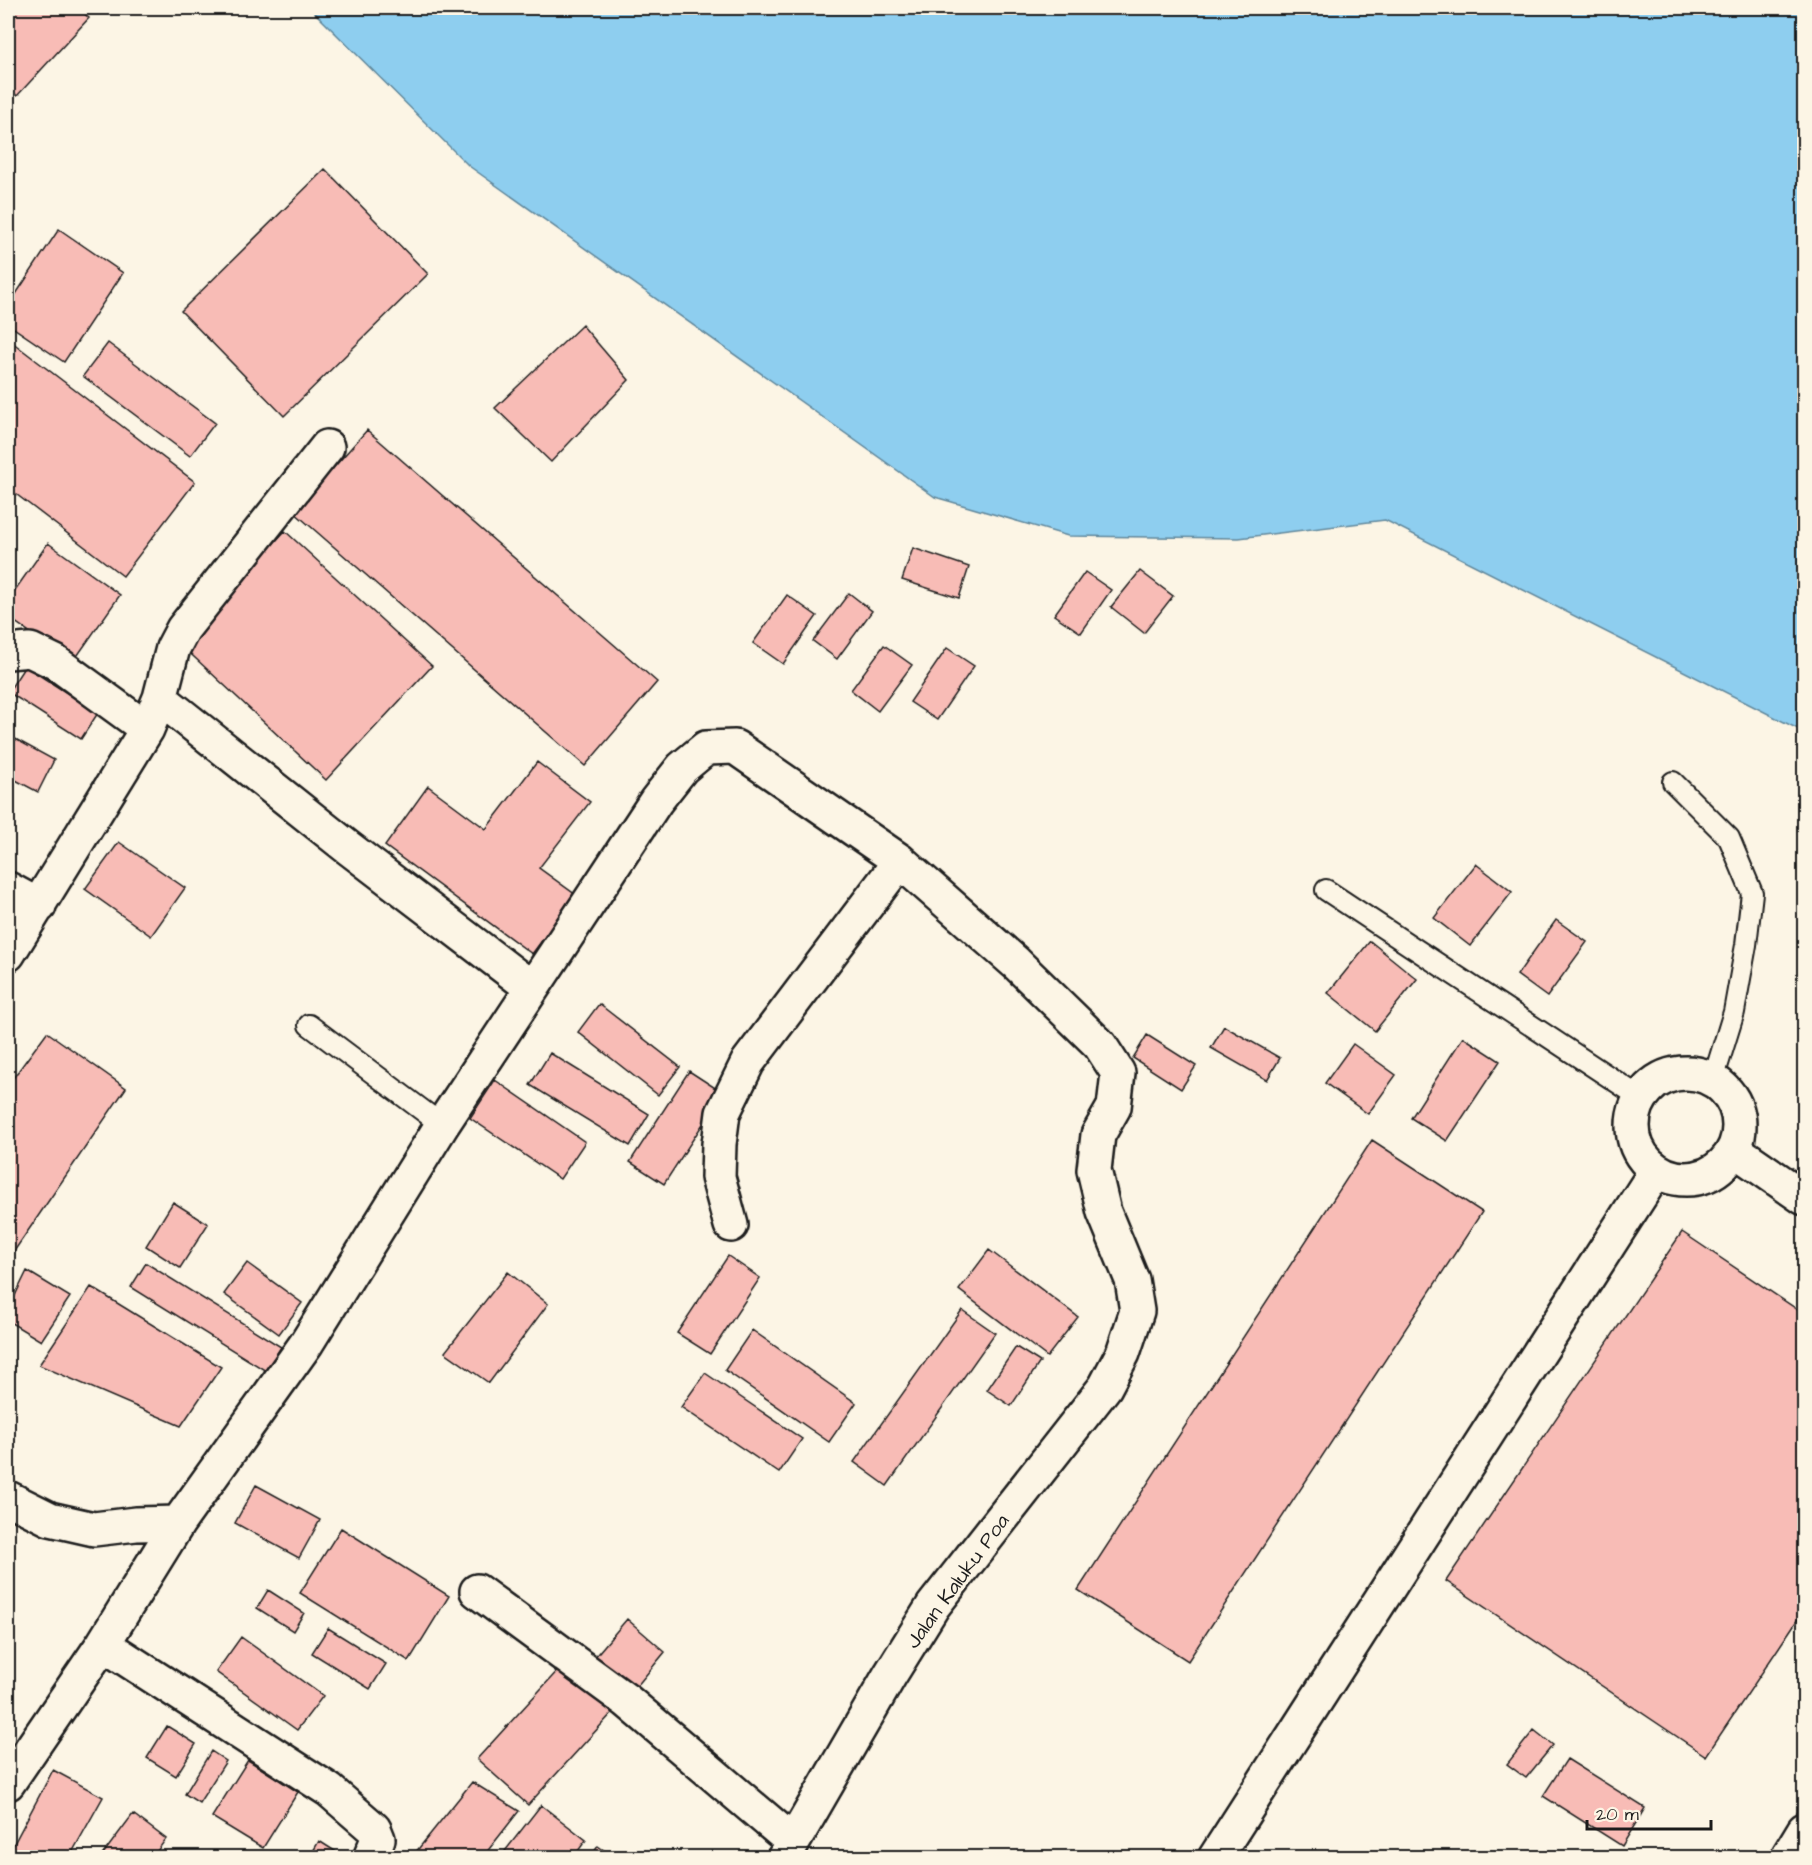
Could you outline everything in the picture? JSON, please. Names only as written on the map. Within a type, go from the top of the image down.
[{"type":"street","points":[[8,954],[147,729],[160,698],[173,648],[183,629],[327,447]]},
{"type":"street","points":[[8,652],[30,650],[55,662],[147,729]]},
{"type":"street","points":[[160,698],[346,846],[532,988]]},
{"type":"street","points":[[8,1783],[104,1644],[178,1523],[306,1344],[442,1125],[656,801],[682,768],[706,747],[735,747],[900,861],[748,1062],[734,1089],[723,1113],[718,1177],[731,1226]]},
{"type":"street","name":"Jalan Kaluku Poa","points":[[788,1850],[933,1606],[1105,1387],[1123,1353],[1137,1311],[1132,1280],[1104,1212],[1094,1170],[1098,1135],[1114,1107],[1118,1073],[1100,1045],[1016,963],[900,861]]},
{"type":"street","points":[[8,890],[39,906]]},
{"type":"street","points":[[1692,1072],[1713,1080],[1727,1093],[1738,1111],[1740,1130],[1735,1150],[1720,1168],[1700,1178],[1677,1179],[1656,1171],[1641,1157],[1634,1138],[1632,1118],[1641,1098],[1657,1083],[1674,1075],[1692,1072]]},
{"type":"street","points":[[1735,1150],[1804,1198]]},
{"type":"street","points":[[1215,1857],[1656,1171]]},
{"type":"street","points":[[8,1498],[50,1520],[94,1529],[136,1524],[178,1523]]},
{"type":"street","points":[[477,1591],[627,1701],[788,1850]]},
{"type":"street","points":[[104,1644],[329,1790],[374,1829],[378,1839],[370,1857]]},
{"type":"street","points":[[1787,1857],[1804,1830]]},
{"type":"lane","points":[[1673,782],[1729,838],[1752,893],[1746,945],[1734,1011],[1713,1080]]},
{"type":"lane","points":[[1326,890],[1641,1098]]},
{"type":"lane","points":[[309,1025],[442,1125]]},
{"type":"water","points":[[310,8],[1804,8],[1804,732],[1385,520],[1239,538],[1068,536],[935,497],[469,166]]},
{"type":"building","points":[[8,8],[78,8],[89,18],[17,96],[8,87]]},
{"type":"building","points":[[325,169],[428,274],[284,416],[181,311]]},
{"type":"building","points":[[59,229],[123,273],[64,362],[8,324],[8,306]]},
{"type":"building","points":[[582,325],[629,380],[551,462],[495,408]]},
{"type":"building","points":[[8,339],[195,482],[123,576],[8,488]]},
{"type":"building","points":[[108,343],[215,423],[190,456],[83,376]]},
{"type":"building","points":[[367,430],[657,682],[585,766],[294,512]]},
{"type":"building","points":[[285,531],[432,666],[326,780],[180,644]]},
{"type":"building","points":[[48,543],[120,595],[73,662],[8,617],[8,600]]},
{"type":"building","points":[[913,548],[969,567],[959,598],[902,580]]},
{"type":"building","points":[[1140,571],[1173,596],[1144,633],[1111,607]]},
{"type":"building","points":[[1085,572],[1111,590],[1081,633],[1054,615]]},
{"type":"building","points":[[849,593],[872,611],[837,659],[813,641]]},
{"type":"building","points":[[787,595],[817,616],[783,664],[753,643]]},
{"type":"building","points":[[884,645],[912,665],[878,711],[851,690]]},
{"type":"building","points":[[947,648],[974,666],[937,720],[910,702]]},
{"type":"building","points":[[25,666],[98,713],[81,739],[8,692]]},
{"type":"building","points":[[8,735],[54,760],[38,792],[8,776]]},
{"type":"building","points":[[537,762],[590,802],[539,868],[576,895],[532,954],[385,846],[428,786],[486,829]]},
{"type":"building","points":[[119,842],[185,888],[151,936],[85,889]]},
{"type":"building","points":[[1476,864],[1512,892],[1470,946],[1434,918]]},
{"type":"building","points":[[1556,920],[1587,942],[1547,997],[1517,975]]},
{"type":"building","points":[[1370,941],[1417,979],[1375,1031],[1328,993]]},
{"type":"building","points":[[599,1004],[680,1067],[658,1095],[578,1032]]},
{"type":"building","points":[[1224,1026],[1280,1058],[1267,1080],[1211,1048]]},
{"type":"building","points":[[47,1032],[126,1088],[8,1260],[8,1085]]},
{"type":"building","points":[[1147,1035],[1196,1066],[1181,1089],[1133,1058]]},
{"type":"building","points":[[1463,1037],[1500,1061],[1447,1141],[1411,1118]]},
{"type":"building","points":[[1353,1044],[1396,1075],[1368,1114],[1325,1083]]},
{"type":"building","points":[[550,1053],[649,1114],[630,1146],[530,1085]]},
{"type":"building","points":[[689,1071],[723,1093],[664,1184],[630,1162]]},
{"type":"building","points":[[495,1080],[585,1142],[560,1179],[470,1118]]},
{"type":"building","points":[[1372,1140],[1482,1212],[1188,1661],[1078,1590]]},
{"type":"building","points":[[173,1202],[208,1224],[180,1268],[146,1246]]},
{"type":"building","points":[[1682,1232],[1804,1314],[1804,1610],[1706,1756],[1446,1581]]},
{"type":"building","points":[[989,1250],[1078,1317],[1047,1357],[959,1290]]},
{"type":"building","points":[[728,1256],[760,1278],[710,1354],[677,1333]]},
{"type":"building","points":[[146,1263],[281,1347],[266,1371],[131,1287]]},
{"type":"building","points":[[247,1263],[302,1303],[279,1334],[224,1294]]},
{"type":"building","points":[[27,1271],[70,1297],[41,1341],[8,1321],[8,1310]]},
{"type":"building","points":[[508,1272],[548,1304],[489,1383],[445,1352]]},
{"type":"building","points":[[91,1287],[221,1367],[181,1426],[39,1365]]},
{"type":"building","points":[[962,1310],[995,1333],[887,1486],[854,1462]]},
{"type":"building","points":[[752,1330],[856,1403],[829,1442],[725,1370]]},
{"type":"building","points":[[1016,1347],[1040,1362],[1011,1406],[987,1390]]},
{"type":"building","points":[[705,1373],[802,1439],[779,1473],[681,1407]]},
{"type":"building","points":[[256,1485],[320,1520],[299,1558],[235,1523]]},
{"type":"building","points":[[341,1528],[449,1596],[409,1661],[300,1593]]},
{"type":"building","points":[[268,1590],[304,1613],[293,1631],[257,1608]]},
{"type":"building","points":[[627,1619],[665,1652],[632,1692],[593,1659]]},
{"type":"building","points":[[328,1628],[386,1664],[370,1689],[312,1653]]},
{"type":"building","points":[[241,1637],[323,1696],[297,1730],[216,1672]]},
{"type":"building","points":[[561,1667],[612,1713],[528,1805],[477,1759]]},
{"type":"building","points":[[167,1726],[196,1744],[176,1776],[147,1758]]},
{"type":"building","points":[[1534,1730],[1553,1745],[1526,1778],[1507,1764]]},
{"type":"building","points":[[211,1751],[226,1761],[199,1803],[185,1794]]},
{"type":"building","points":[[1567,1759],[1645,1808],[1622,1846],[1543,1796]]},
{"type":"building","points":[[248,1760],[298,1792],[263,1848],[212,1817]]},
{"type":"building","points":[[53,1770],[103,1797],[69,1858],[17,1858],[9,1853]]},
{"type":"building","points":[[472,1782],[519,1811],[482,1858],[411,1858]]},
{"type":"building","points":[[541,1805],[586,1840],[573,1858],[514,1858],[505,1851]]},
{"type":"building","points":[[133,1814],[166,1839],[152,1858],[100,1858]]},
{"type":"building","points":[[319,1841],[346,1858],[309,1858]]},
{"type":"building","points":[[598,1846],[615,1858],[590,1858]]}]
